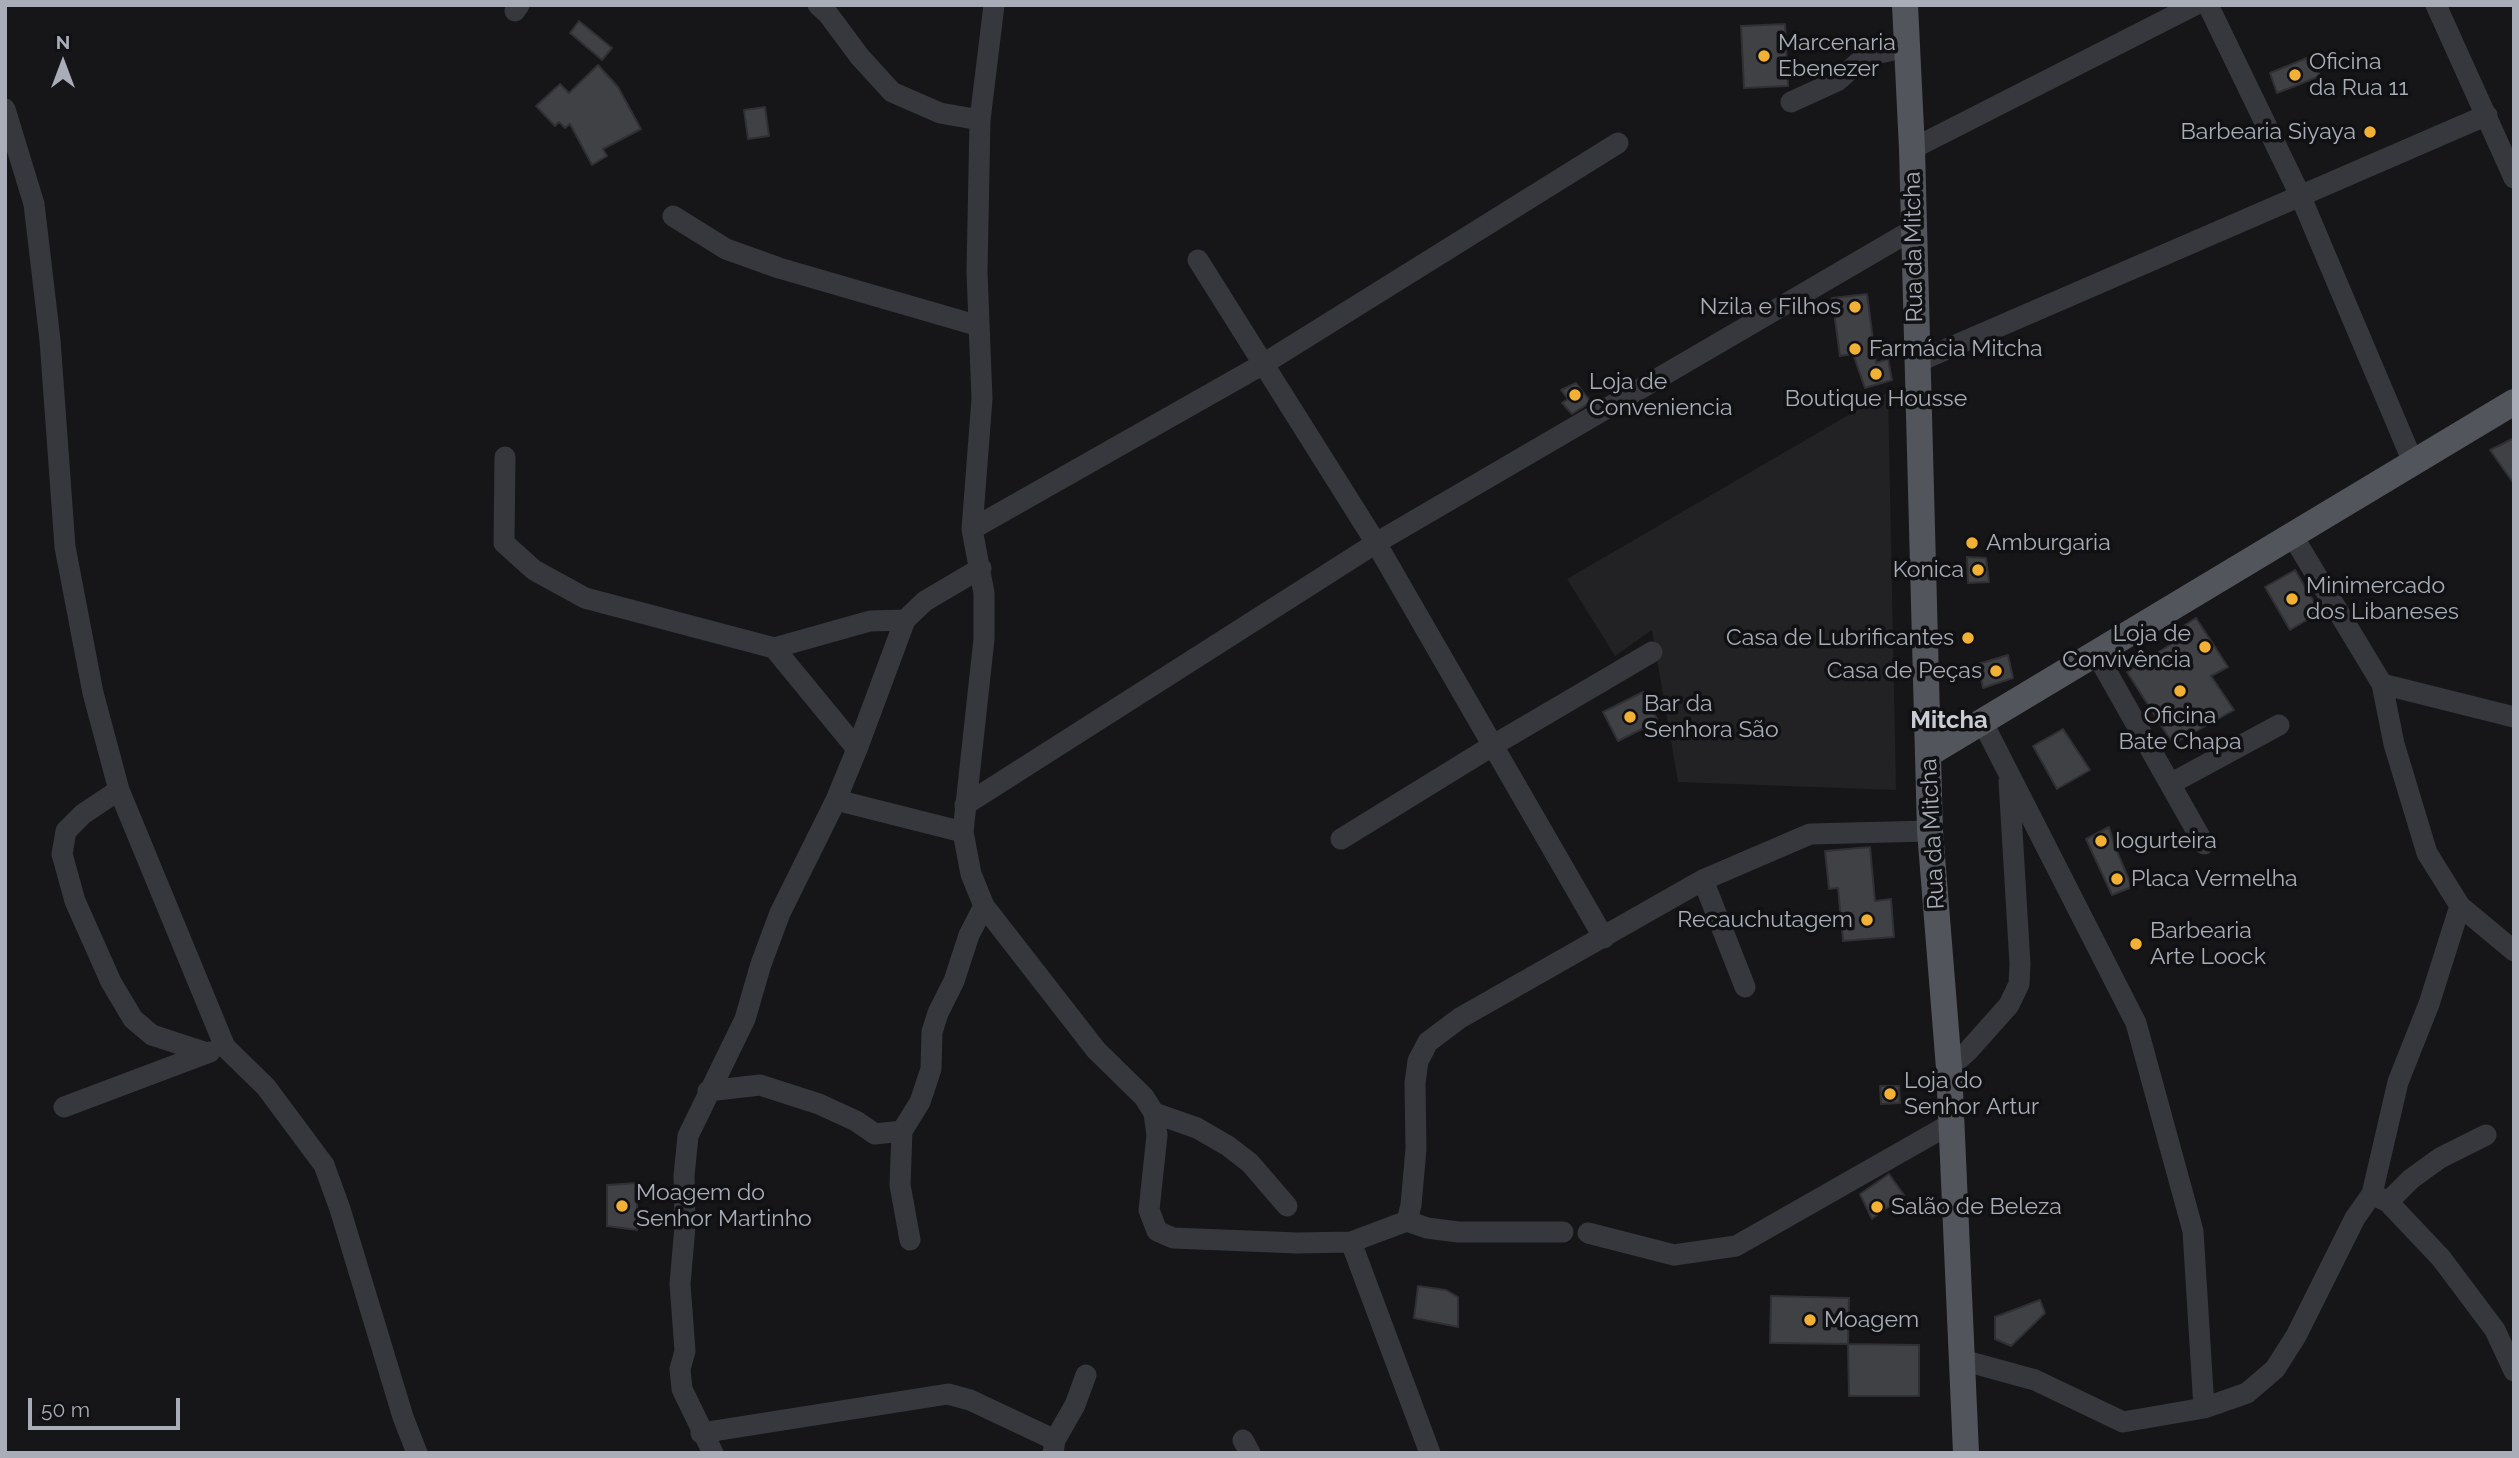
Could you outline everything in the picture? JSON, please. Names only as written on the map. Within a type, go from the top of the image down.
[{"type":"main road","name":"Rua da Mitcha","points":[[1905,5],[1912,149],[1930,831],[1949,1068],[1966,1453]]},
{"type":"main road","points":[[1930,753],[2514,402]]},
{"type":"street","points":[[817,5],[828,14],[860,57],[892,92],[940,113],[980,120]]},
{"type":"street","points":[[994,5],[980,120],[977,272],[982,399],[972,529],[985,593],[985,639],[963,832],[971,874],[984,906],[1096,1050],[1144,1097],[1154,1113],[1157,1135],[1149,1210],[1157,1231],[1173,1238],[1297,1243],[1351,1242],[1408,1221],[1458,1232],[1563,1231]]},
{"type":"street","points":[[1912,149],[2195,5]]},
{"type":"street","points":[[2208,5],[2300,195],[2413,462]]},
{"type":"street","points":[[2436,5],[2514,178]]},
{"type":"street","points":[[1791,102],[1837,81],[1866,56],[1907,47]]},
{"type":"street","points":[[5,109],[34,204],[50,340],[65,547],[93,693],[119,790],[216,1050]]},
{"type":"street","points":[[1917,362],[2487,115]]},
{"type":"street","points":[[972,529],[1265,363],[1618,143]]},
{"type":"street","points":[[673,216],[726,249],[779,268],[979,326]]},
{"type":"street","points":[[965,805],[1376,543],[1914,229]]},
{"type":"street","points":[[1198,260],[1376,543],[1604,938]]},
{"type":"street","points":[[505,457],[505,543],[534,570],[585,598],[774,648],[870,621],[905,620]]},
{"type":"street","points":[[2292,535],[2382,684],[2394,744],[2427,853],[2460,906],[2514,951]]},
{"type":"street","points":[[713,1453],[682,1389],[680,1369],[685,1351],[680,1284],[688,1136],[745,1019],[761,964],[780,914],[836,800],[905,620],[926,601],[981,568]]},
{"type":"street","points":[[774,648],[857,749]]},
{"type":"street","points":[[1341,839],[1652,652]]},
{"type":"street","points":[[2096,653],[2204,844]]},
{"type":"street","points":[[2382,684],[2514,717]]},
{"type":"street","points":[[1983,722],[2136,1023],[2193,1231],[2204,1408]]},
{"type":"street","points":[[2170,785],[2279,726]]},
{"type":"street","points":[[1949,1068],[2009,1006],[2018,984],[2021,964],[2008,772]]},
{"type":"street","points":[[119,790],[83,814],[66,831],[62,853],[75,901],[111,982],[133,1019],[152,1035],[216,1050],[266,1087],[324,1165],[340,1209],[402,1417],[417,1453]]},
{"type":"street","points":[[836,800],[963,832]]},
{"type":"street","points":[[1408,1221],[1416,1149],[1415,1083],[1418,1061],[1428,1042],[1460,1018],[1703,880],[1810,834],[1930,831]]},
{"type":"street","points":[[1703,880],[1745,987]]},
{"type":"street","points":[[910,1240],[900,1185],[902,1131],[920,1102],[931,1069],[932,1032],[938,1013],[954,981],[969,935],[984,906]]},
{"type":"street","points":[[2380,1198],[2398,1082],[2429,1004],[2460,906]]},
{"type":"street","points":[[64,1107],[216,1050]]},
{"type":"street","points":[[708,1091],[760,1085],[819,1104],[875,1133],[902,1131]]},
{"type":"street","points":[[1154,1113],[1198,1128],[1228,1146],[1250,1164],[1287,1206]]},
{"type":"street","points":[[1588,1233],[1674,1255],[1736,1246],[1952,1123]]},
{"type":"street","points":[[1962,1360],[2035,1380],[2123,1422],[2204,1408],[2247,1393],[2275,1369],[2296,1336],[2355,1218],[2440,1158],[2486,1135]]},
{"type":"street","points":[[2380,1198],[2449,1268],[2495,1330],[2514,1371]]},
{"type":"street","points":[[1351,1242],[1430,1453]]},
{"type":"street","points":[[701,1433],[948,1394],[970,1400],[1054,1446],[1086,1375]]},
{"type":"shaded area","points":[[1888,392],[1896,790],[1678,782],[1652,630],[1615,656],[1567,579]]},
{"type":"building","points":[[579,21],[612,48],[602,60],[570,33]]},
{"type":"building","name":"Marcenaria Ebenezer","points":[[1785,24],[1788,86],[1744,88],[1741,26]]},
{"type":"building","name":"Oficina da Rua 11","points":[[2312,56],[2320,76],[2277,93],[2270,73]]},
{"type":"building","points":[[598,65],[618,87],[641,129],[603,149],[607,156],[592,165],[570,124],[565,128],[559,122],[555,126],[536,106],[560,84],[569,93]]},
{"type":"building","points":[[765,107],[769,136],[748,139],[744,110]]},
{"type":"building","points":[[1867,294],[1876,363],[1888,359],[1892,380],[1865,388],[1853,354],[1840,356],[1832,298]]},
{"type":"building","name":"Loja de Conveniencia","points":[[1576,383],[1591,402],[1572,414],[1562,403],[1568,399],[1561,390]]},
{"type":"building","points":[[2514,438],[2514,484],[2490,450]]},
{"type":"building","name":"Konica","points":[[1967,557],[1986,558],[1989,582],[1968,583]]},
{"type":"building","name":"Minimercado dos Libaneses","points":[[2295,570],[2320,612],[2290,630],[2265,587]]},
{"type":"building","name":"Oficina Bate Chapa","points":[[2196,618],[2228,667],[2211,676],[2234,710],[2173,744],[2127,672],[2187,634],[2182,627]]},
{"type":"building","name":"Casa de Peças","points":[[2008,655],[2013,678],[1983,688],[1978,664]]},
{"type":"building","name":"Bar da Senhora São","points":[[1643,692],[1658,721],[1618,741],[1603,712]]},
{"type":"building","points":[[2063,729],[2090,770],[2057,789],[2033,746]]},
{"type":"building","points":[[2109,827],[2132,887],[2112,895],[2086,839]]},
{"type":"building","points":[[1870,847],[1875,901],[1891,899],[1894,937],[1843,941],[1838,888],[1829,889],[1825,851]]},
{"type":"building","name":"Loja do Senhor Artur","points":[[1880,1086],[1899,1086],[1900,1103],[1881,1104]]},
{"type":"building","name":"Salão de Beleza","points":[[1889,1174],[1904,1195],[1872,1219],[1860,1194]]},
{"type":"building","name":"Moagem do Senhor Martinho","points":[[637,1183],[637,1230],[607,1226],[607,1185]]},
{"type":"building","points":[[1418,1286],[1446,1290],[1458,1297],[1458,1327],[1414,1318]]},
{"type":"building","name":"Moagem","points":[[1771,1296],[1849,1298],[1848,1344],[1770,1343]]},
{"type":"building","points":[[2040,1300],[2045,1313],[2011,1346],[1995,1339],[1995,1317]]},
{"type":"building","points":[[1848,1344],[1919,1345],[1919,1396],[1849,1396]]},
{"type":"place","name":"Marcenaria Ebenezer","points":[[1764,56]]},
{"type":"place","name":"Oficina da Rua 11","points":[[2295,75]]},
{"type":"place","name":"Barbearia Siyaya","points":[[2370,132]]},
{"type":"place","name":"Nzila e Filhos","points":[[1855,307]]},
{"type":"place","name":"Farmácia Mitcha","points":[[1855,349]]},
{"type":"place","name":"Boutique Housse","points":[[1876,374]]},
{"type":"place","name":"Loja de Conveniencia","points":[[1575,395]]},
{"type":"place","name":"Amburgaria","points":[[1972,543]]},
{"type":"place","name":"Konica","points":[[1978,570]]},
{"type":"place","name":"Minimercado dos Libaneses","points":[[2292,599]]},
{"type":"place","name":"Casa de Lubrificantes","points":[[1968,638]]},
{"type":"place","name":"Loja de Convivência","points":[[2205,647]]},
{"type":"place","name":"Casa de Peças","points":[[1996,671]]},
{"type":"place","name":"Oficina Bate Chapa","points":[[2180,691]]},
{"type":"place","name":"Bar da Senhora São","points":[[1630,717]]},
{"type":"place","name":"Iogurteira","points":[[2101,841]]},
{"type":"place","name":"Placa Vermelha","points":[[2117,879]]},
{"type":"place","name":"Recauchutagem","points":[[1867,920]]},
{"type":"place","name":"Barbearia Arte Loock","points":[[2136,944]]},
{"type":"place","name":"Loja do Senhor Artur","points":[[1890,1094]]},
{"type":"place","name":"Moagem do Senhor Martinho","points":[[622,1206]]},
{"type":"place","name":"Salão de Beleza","points":[[1877,1207]]},
{"type":"place","name":"Moagem","points":[[1810,1320]]},
{"type":"district","name":"Mitcha","points":[[1949,721]]}]
